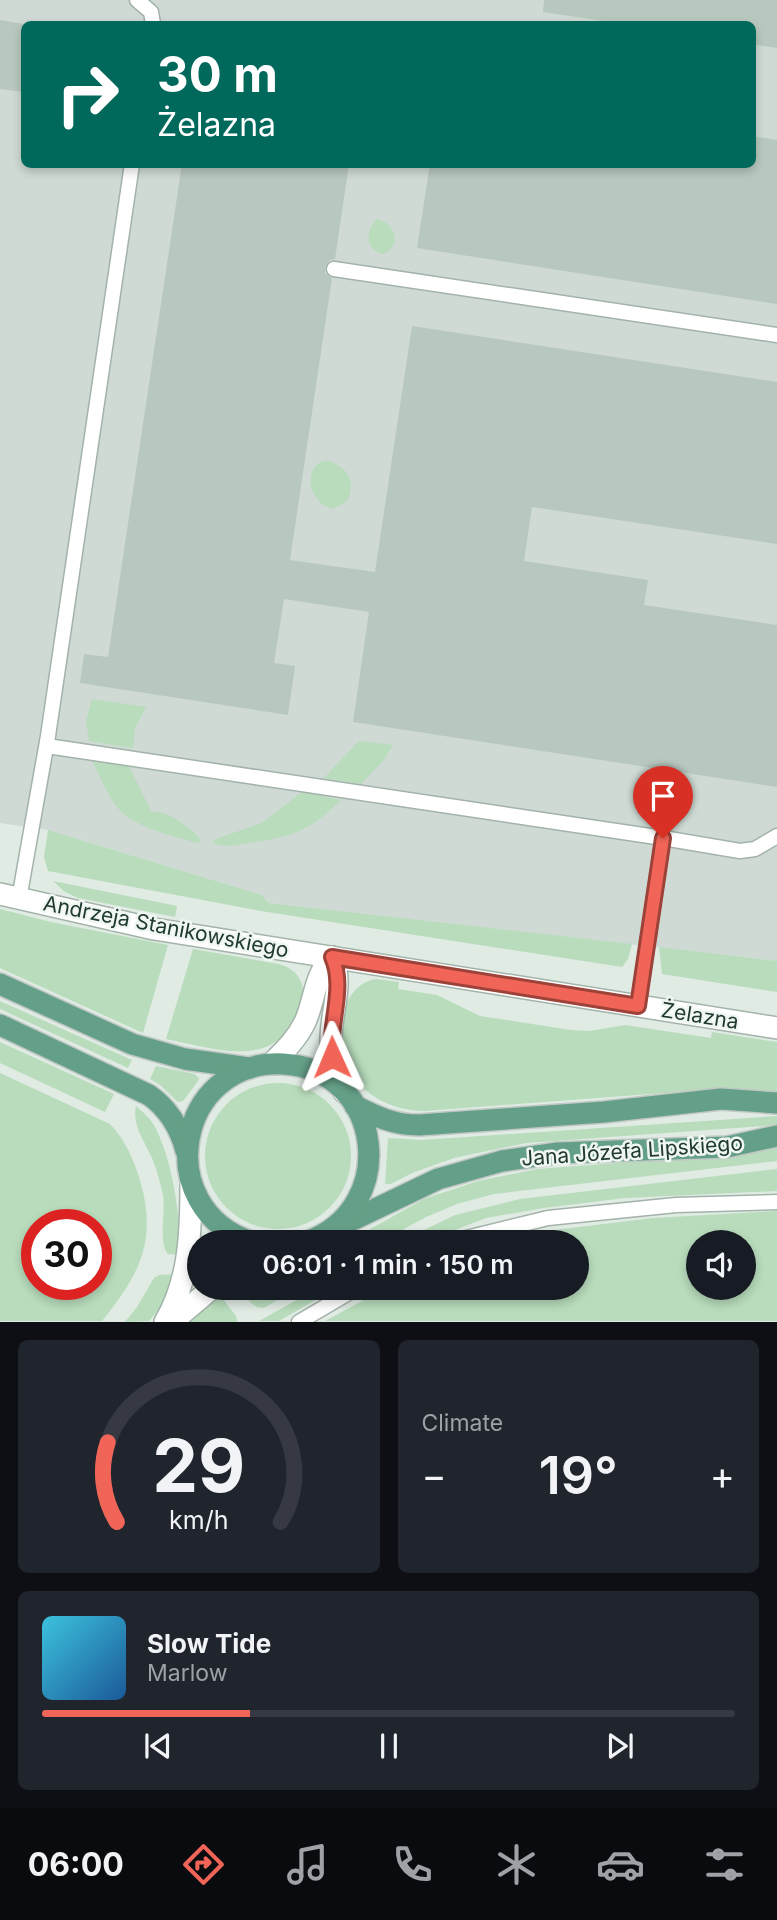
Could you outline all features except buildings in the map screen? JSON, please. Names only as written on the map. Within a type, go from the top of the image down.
[{"type":"main road","points":[[0,984],[132,1044],[186,1059],[249,1068]]},
{"type":"main road","points":[[0,1026],[140,1090],[158,1101],[173,1119],[186,1153],[191,1183],[201,1205],[217,1224],[226,1230]]},
{"type":"main road","name":"Jana Józefa Lipskiego","points":[[249,1068],[271,1064],[311,1070],[334,1083],[350,1099],[376,1117],[393,1123],[419,1125],[604,1112],[721,1099],[777,1103]]},
{"type":"main road","points":[[186,1153],[187,1140],[195,1117],[208,1096],[227,1079],[249,1068]]},
{"type":"main road","points":[[333,1229],[354,1207],[364,1186],[369,1164],[367,1133],[350,1099]]},
{"type":"main road","name":"Jana Józefa Lipskiego","points":[[333,1229],[438,1179],[494,1163],[558,1153],[727,1147],[777,1136]]},
{"type":"street","name":"Andrzeja Stanikowskiego","points":[[9,896],[154,929],[332,957]]},
{"type":"street","name":"Żelazna","points":[[332,957],[777,1028]]},
{"type":"street","points":[[271,1064],[300,1032],[321,972],[332,957],[336,966],[337,987],[332,1057],[350,1099]]},
{"type":"street","points":[[165,1321],[174,1305],[186,1266],[191,1183]]},
{"type":"street","points":[[172,1321],[197,1300]]},
{"type":"lane","points":[[137,0],[151,12],[152,21]]},
{"type":"lane","points":[[9,896],[47,746],[131,168]]},
{"type":"lane","points":[[334,269],[777,335]]},
{"type":"lane","points":[[47,746],[740,851],[755,849],[777,836]]},
{"type":"lane","points":[[638,1006],[663,838]]},
{"type":"lane","points":[[499,1230],[548,1218],[676,1205],[777,1202]]},
{"type":"lane","points":[[299,1321],[336,1300]]},
{"type":"shaded area","points":[[0,0],[777,0],[777,961],[268,903],[262,895],[48,830],[0,823]]},
{"type":"green space","points":[[377,219],[392,229],[395,240],[383,254],[373,249],[369,240],[370,229]]},
{"type":"green space","points":[[325,460],[344,470],[350,480],[347,501],[333,509],[318,500],[311,486],[313,471],[317,464]]},
{"type":"green space","points":[[92,699],[146,707],[135,728],[133,748],[89,741],[86,721]]},
{"type":"green space","points":[[359,741],[393,745],[384,760],[361,784],[324,778]]},
{"type":"green space","points":[[91,759],[129,766],[151,811],[177,820],[199,837],[200,843],[151,829],[126,816],[111,797]]},
{"type":"green space","points":[[302,792],[341,800],[309,826],[288,835],[235,845],[214,843],[213,840],[262,823]]},
{"type":"green space","points":[[48,830],[262,895],[268,903],[632,944],[628,959],[622,967],[261,911],[48,871],[44,857]]},
{"type":"green space","points":[[53,881],[177,906],[175,917],[78,898],[65,892]]},
{"type":"green space","points":[[0,909],[168,945],[143,1033],[0,968]]},
{"type":"green space","points":[[659,947],[777,961],[777,992],[662,974]]},
{"type":"green space","points":[[193,949],[278,964],[293,971],[301,981],[303,993],[301,1007],[286,1032],[263,1048],[240,1051],[166,1039]]},
{"type":"green space","points":[[376,979],[399,982],[398,989],[437,995],[480,1016],[571,1030],[589,1031],[625,1025],[711,1038],[712,1032],[777,1042],[777,1094],[724,1090],[691,1091],[425,1111],[399,1108],[376,1098],[357,1081],[341,1048],[341,1024],[348,1000],[365,983]]},
{"type":"green space","points":[[0,1001],[132,1060],[128,1068],[0,1009]]},
{"type":"green space","points":[[0,1042],[114,1094],[105,1112],[0,1063]]},
{"type":"green space","points":[[156,1066],[195,1074],[199,1078],[183,1101],[178,1102],[150,1079]]},
{"type":"green space","points":[[0,1073],[110,1124],[123,1140],[135,1165],[147,1215],[143,1251],[128,1285],[102,1321],[0,1321]]},
{"type":"green space","points":[[278,1083],[306,1089],[330,1104],[345,1128],[351,1156],[345,1184],[330,1208],[306,1223],[278,1229],[250,1223],[226,1208],[211,1184],[205,1156],[211,1128],[226,1104],[250,1089]]},
{"type":"green space","points":[[136,1106],[155,1127],[168,1160],[177,1208],[180,1255],[168,1254],[163,1243],[163,1195],[154,1163],[137,1126]]},
{"type":"green space","points":[[777,1116],[777,1125],[526,1143],[454,1158],[412,1173],[391,1184],[385,1184],[388,1138],[421,1140]]},
{"type":"green space","points":[[777,1145],[777,1161],[494,1194],[457,1204],[402,1230],[368,1230],[424,1199],[478,1181],[537,1169],[726,1155]]},
{"type":"green space","points":[[777,1169],[777,1191],[625,1198],[486,1218],[454,1230],[424,1230],[455,1215],[520,1199]]},
{"type":"green space","points":[[777,1211],[777,1321],[325,1321],[364,1300],[589,1300],[589,1230],[554,1230],[653,1218]]},
{"type":"green space","points":[[176,1274],[165,1302],[149,1321],[125,1322],[154,1278]]},
{"type":"green space","points":[[213,1300],[224,1300],[236,1316],[237,1322],[190,1322]]},
{"type":"green space","points":[[249,1300],[278,1300],[264,1308]]},
{"type":"green space","points":[[297,1300],[315,1300],[279,1321],[259,1321]]},
{"type":"route","points":[[332,1057],[331,1030],[337,987],[336,966],[332,957],[638,1006],[663,838]]}]
